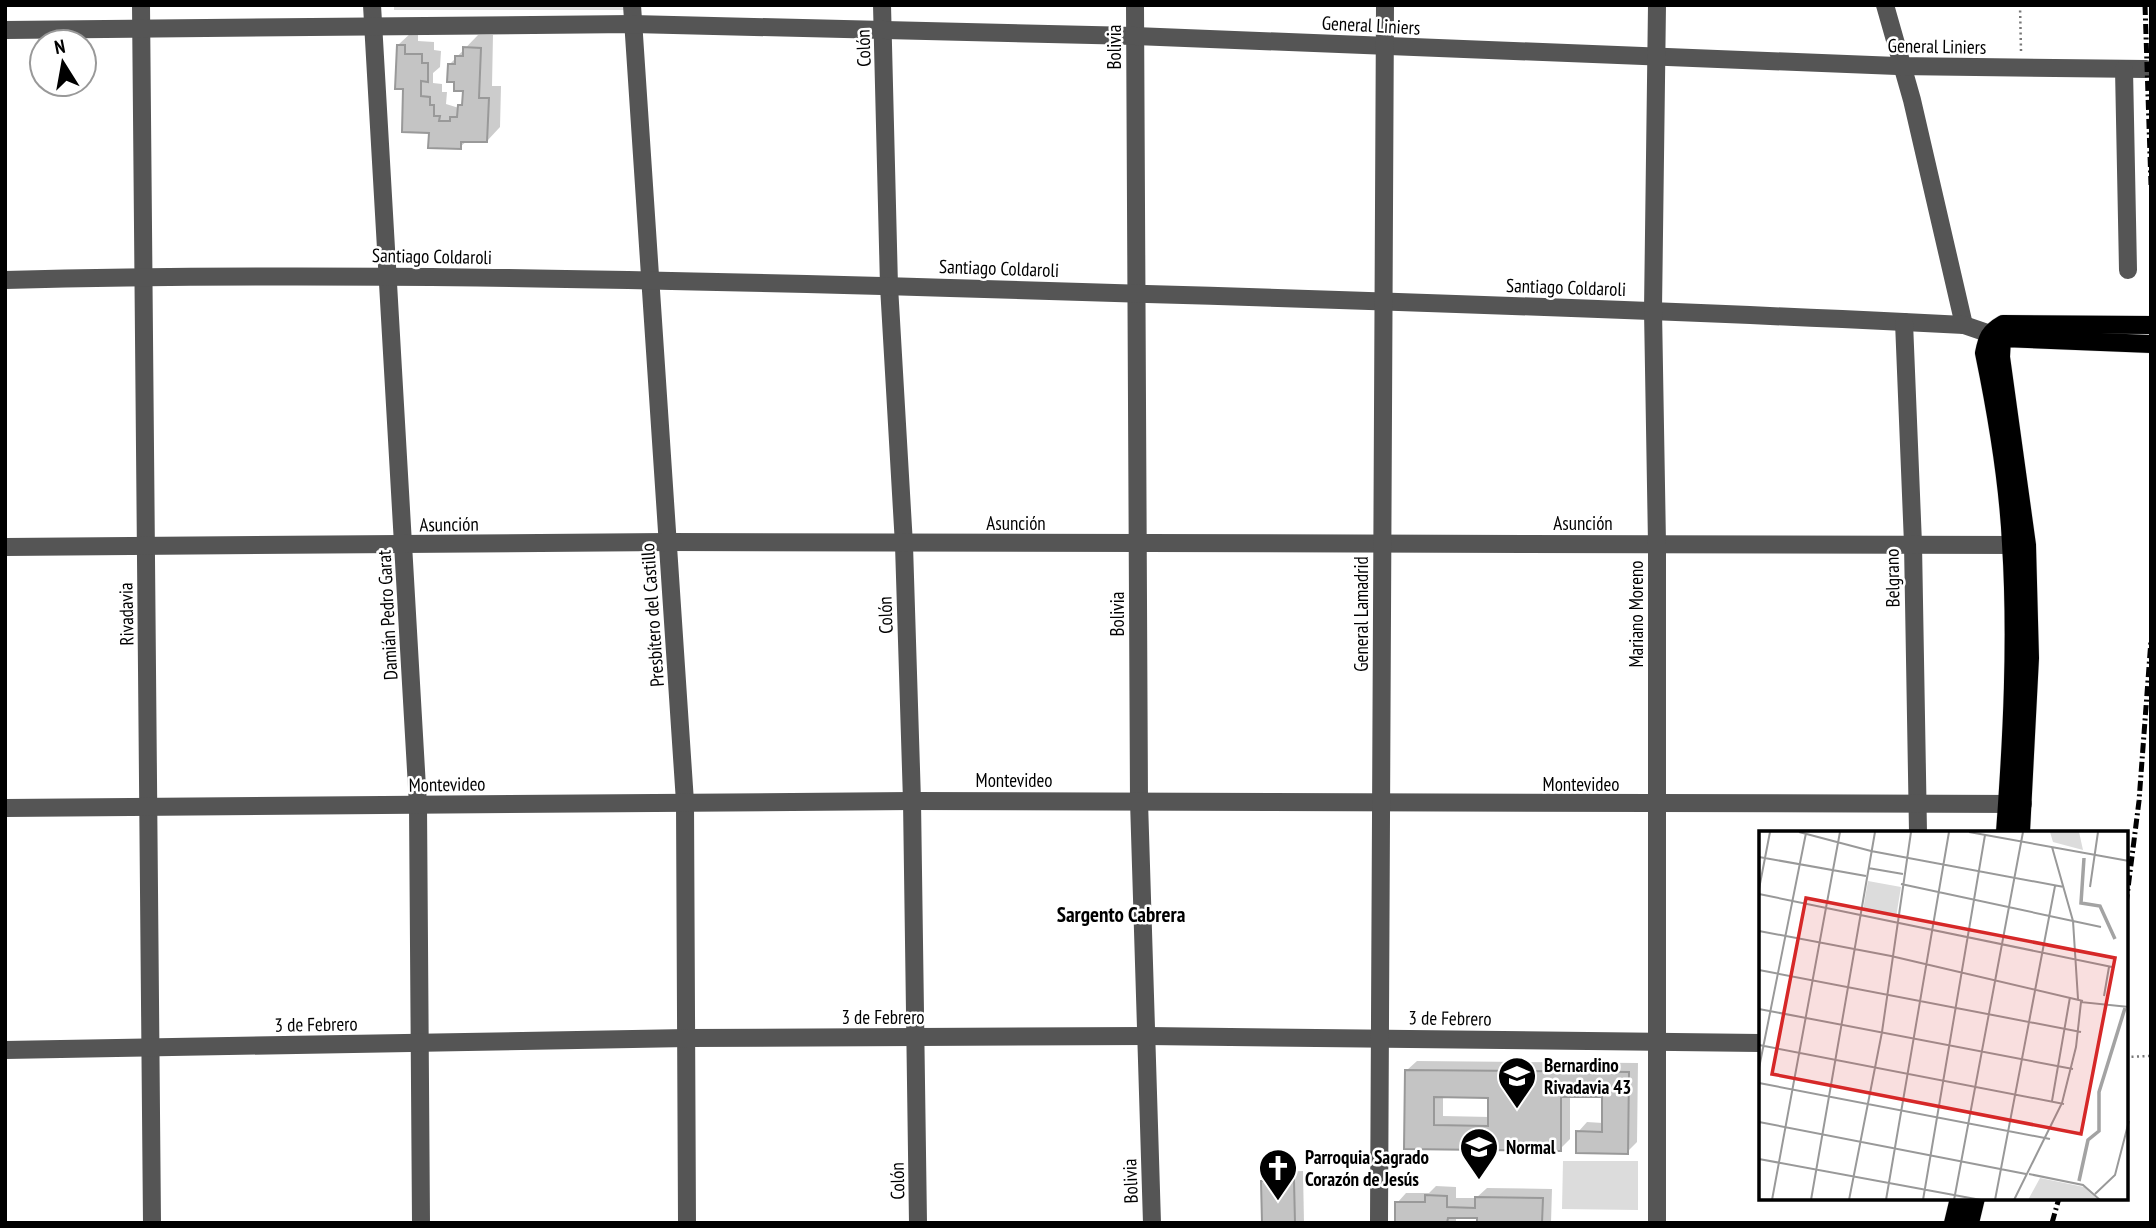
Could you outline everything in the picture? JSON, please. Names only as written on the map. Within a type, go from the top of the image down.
[{"type":"main road","name":"Santiago Coldaroli","points":[[2151,325],[2003,324],[1996,335],[2151,344]]},
{"type":"main road","points":[[1996,335],[2001,357],[2030,658],[2015,804],[2005,831]]},
{"type":"main road","points":[[2015,804],[2021,831]]},
{"type":"main road","points":[[1953,1223],[1959,1200]]},
{"type":"main road","points":[[1970,1223],[1976,1200]]},
{"type":"street","name":"Rivadavia","points":[[141,5],[152,1223]]},
{"type":"street","name":"Damián Pedro Garat","points":[[372,5],[418,806],[422,1043],[421,1223]]},
{"type":"street","name":"Presbítero del Castillo","points":[[632,5],[685,802],[687,1223]]},
{"type":"street","name":"Colón","points":[[882,5],[889,286],[904,545],[912,801],[918,1223]]},
{"type":"street","name":"Bolivia","points":[[1135,5],[1139,801],[1152,1223]]},
{"type":"street","name":"General Lamadrid","points":[[1379,1223],[1385,302],[1384,5]]},
{"type":"street","name":"Mariano Moreno","points":[[1657,5],[1653,310],[1657,544],[1657,1223]]},
{"type":"street","points":[[1885,5],[1903,65],[1964,326]]},
{"type":"street","name":"General Liniers","points":[[5,30],[633,24],[1135,36],[1657,59],[2146,69]]},
{"type":"street","points":[[2124,69],[2128,270]]},
{"type":"street","name":"Santiago Coldaroli","points":[[5,279],[144,276],[649,279],[1653,310],[1964,326],[1996,335]]},
{"type":"street","name":"Belgrano","points":[[1904,322],[1913,544],[1918,831]]},
{"type":"street","name":"Asunción","points":[[5,547],[668,542],[904,545],[2020,545]]},
{"type":"street","name":"Montevideo","points":[[5,808],[912,801],[2015,804]]},
{"type":"street","name":"3 de Febrero","points":[[5,1050],[688,1038],[1147,1036],[1759,1044]]},
{"type":"path","points":[[2020,5],[2021,68]]},
{"type":"path","points":[[2128,1057],[2151,1056]]},
{"type":"shaded area","points":[[394,5],[625,5],[625,10],[394,10]]},
{"type":"shaded area","points":[[1563,1161],[1638,1161],[1638,1210],[1562,1209]]},
{"type":"building","points":[[397,45],[405,45],[405,54],[422,54],[422,63],[428,63],[428,82],[421,81],[421,96],[430,97],[430,105],[434,105],[434,116],[440,116],[439,121],[450,121],[450,117],[457,117],[458,105],[462,105],[463,91],[454,91],[454,82],[447,82],[448,64],[455,64],[455,56],[463,56],[463,47],[481,48],[479,98],[489,98],[487,142],[461,142],[461,149],[428,148],[429,133],[402,132],[403,89],[395,89]]},
{"type":"building","name":"Bernardino Rivadavia 43","points":[[1405,1070],[1629,1072],[1628,1154],[1576,1153],[1576,1131],[1602,1132],[1602,1097],[1561,1097],[1561,1151],[1404,1149]],"holes":[[[1434,1097],[1488,1098],[1488,1126],[1434,1125]]]},
{"type":"building","name":"Parroquia Sagrado Corazón de Jesús","points":[[1294,1180],[1295,1223],[1262,1223],[1261,1181]]},
{"type":"building","points":[[1425,1195],[1447,1196],[1447,1207],[1475,1208],[1475,1197],[1543,1198],[1542,1223],[1477,1223],[1477,1218],[1448,1218],[1447,1223],[1395,1223],[1395,1202],[1425,1202]]},
{"type":"railway","points":[[2145,5],[2151,185]]},
{"type":"railway","points":[[2128,888],[2139,801],[2151,640]]},
{"type":"railway","points":[[2052,1223],[2058,1200]]},
{"type":"place","name":"Bernardino Rivadavia 43","points":[[1517,1110]]},
{"type":"place","name":"Normal","points":[[1479,1181]]},
{"type":"place","name":"Parroquia Sagrado Corazón de Jesús","points":[[1278,1202]]},
{"type":"district","name":"Sargento Cabrera","points":[[1121,915]]}]
